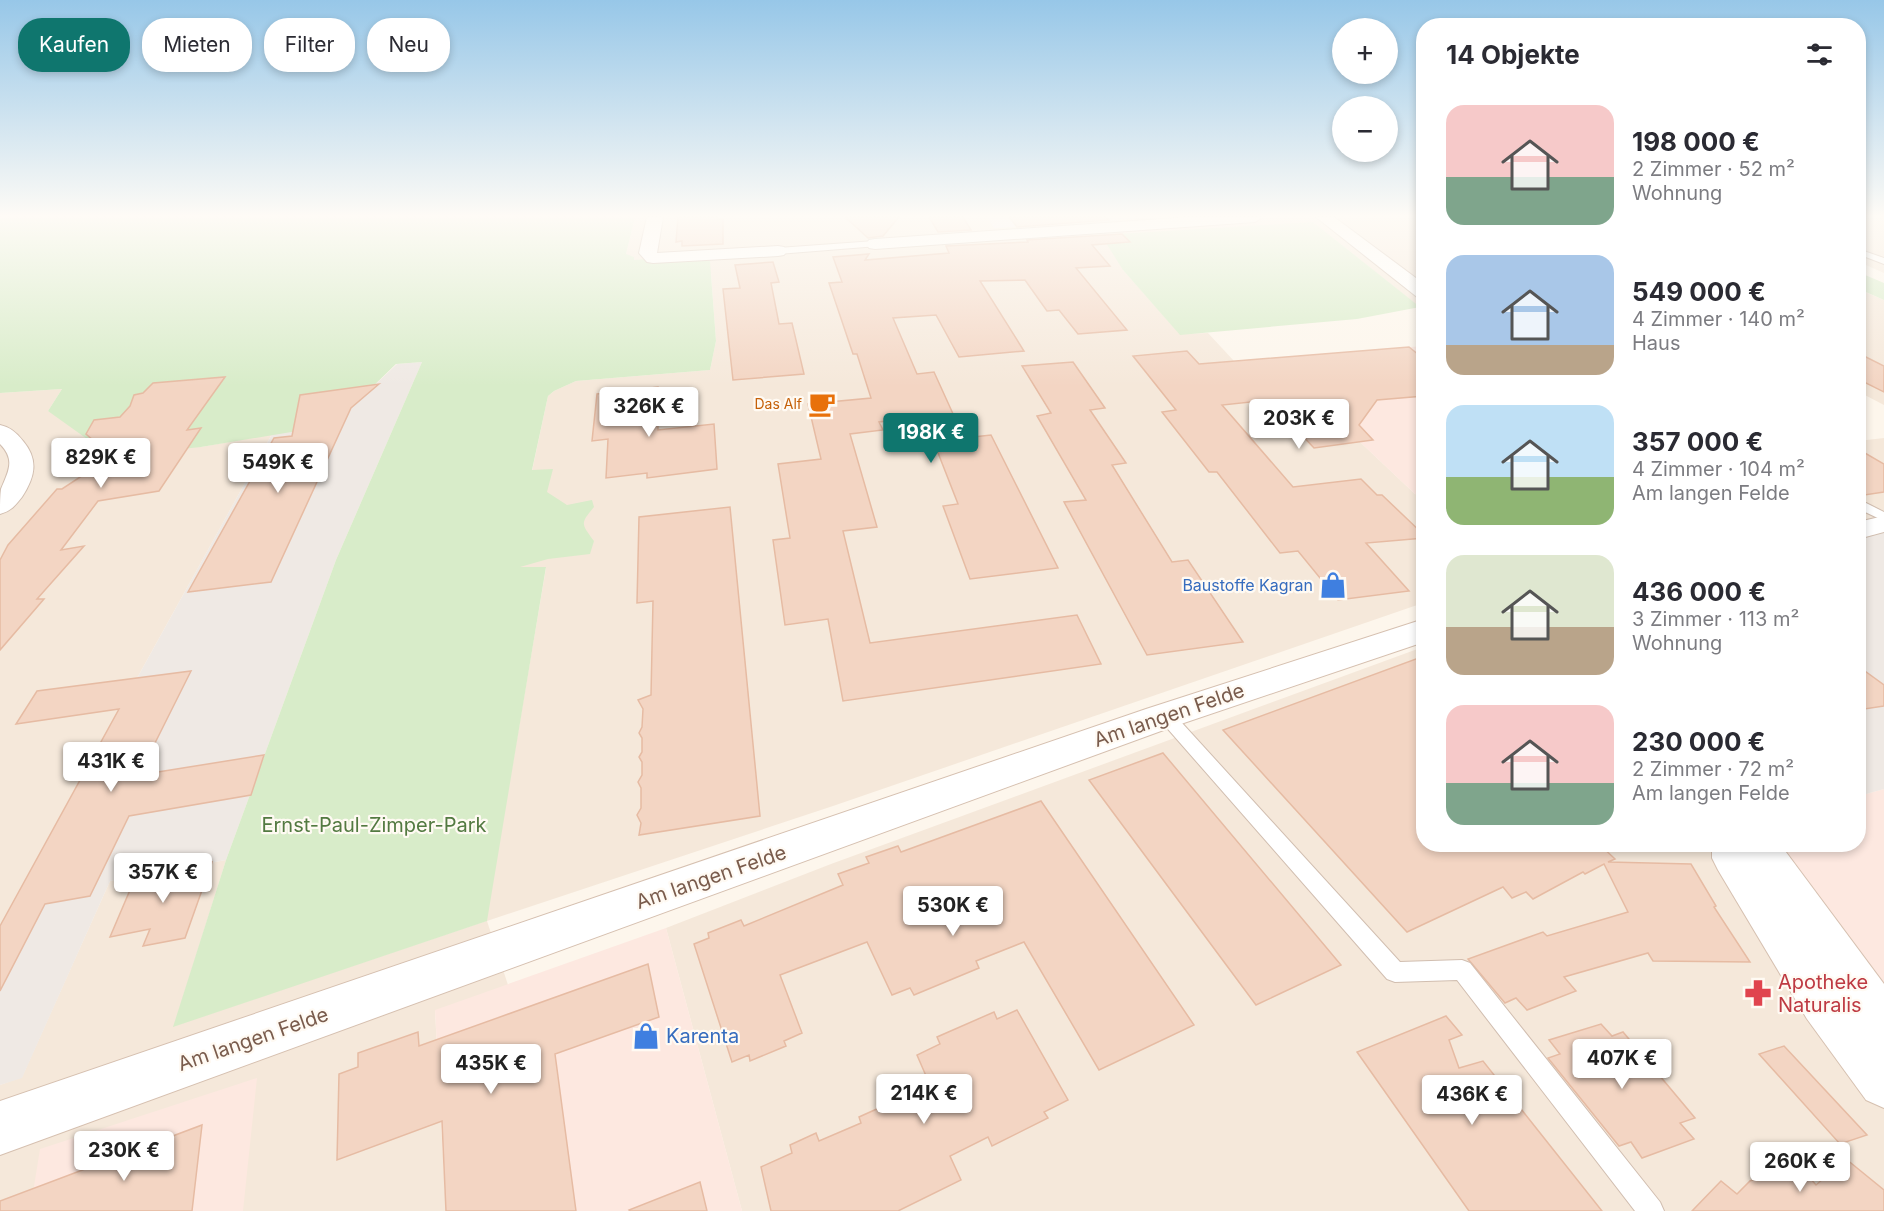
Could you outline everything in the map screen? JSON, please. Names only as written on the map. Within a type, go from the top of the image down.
[{"type":"street","points":[[1398,274],[1416,287]]},
{"type":"street","points":[[0,432],[19,448],[22,464],[19,483],[0,506]]},
{"type":"street","name":"Am langen Felde","points":[[0,1128],[1166,716],[1416,633]]},
{"type":"street","points":[[1733,852],[1733,858],[1824,1003],[1884,1082]]},
{"type":"street","points":[[1760,852],[1884,1024]]},
{"type":"lane","points":[[1870,520],[1884,517]]},
{"type":"lane","points":[[1166,716],[1395,972],[1462,970],[1652,1211]]},
{"type":"shaded area","points":[[711,274],[1126,274],[1180,334],[1208,333],[1234,361],[1360,442],[1416,494],[1416,605],[833,806],[487,921],[508,985],[435,1011],[446,1211],[0,1211],[0,1085],[22,1077],[110,881],[226,860],[174,1026],[486,921],[546,568],[517,567],[532,471],[548,396],[576,381],[710,370],[716,341]]},
{"type":"shaded area","points":[[1377,274],[1416,274],[1416,304]]},
{"type":"shaded area","points":[[1866,292],[1884,300],[1884,405],[1866,396]]},
{"type":"shaded area","points":[[1416,347],[1416,494],[1360,442],[1314,447],[1234,361]]},
{"type":"shaded area","points":[[422,362],[336,560],[226,860],[110,881],[22,1078],[0,1085],[0,926],[272,434],[332,425],[397,364]]},
{"type":"shaded area","points":[[62,389],[48,411],[190,447],[272,434],[0,926],[0,393]]},
{"type":"shaded area","points":[[1884,438],[1884,515],[1866,520],[1866,440]]},
{"type":"shaded area","points":[[1884,515],[1884,789],[1866,794],[1866,520]]},
{"type":"shaded area","points":[[1416,650],[1416,852],[1734,852],[1884,1060],[1884,1211],[742,1211],[666,928],[831,864]]},
{"type":"shaded area","points":[[1884,789],[1884,1060],[1734,852],[1866,852],[1866,794]]},
{"type":"shaded area","points":[[666,928],[742,1211],[446,1211],[435,1010]]},
{"type":"shaded area","points":[[257,1078],[243,1211],[30,1211],[40,1149]]},
{"type":"green space","name":"Ernst-Paul-Zimper-Park","points":[[0,274],[711,274],[716,341],[710,370],[576,381],[548,396],[532,470],[553,469],[547,492],[567,505],[592,500],[594,507],[584,520],[584,524],[594,541],[590,554],[548,559],[520,567],[546,567],[487,921],[173,1027],[226,860],[336,560],[422,362],[396,364],[333,425],[201,447],[111,456],[48,411],[62,389],[0,393]]},
{"type":"green space","points":[[1126,274],[1378,274],[1416,304],[1416,308],[1357,319],[1180,335]]},
{"type":"green space","points":[[1866,275],[1884,283],[1884,300],[1866,292]]},
{"type":"building","points":[[737,274],[776,274],[779,282],[771,283],[779,324],[792,323],[804,374],[733,380],[723,289],[740,288]]},
{"type":"building","points":[[839,274],[1081,274],[1127,330],[1078,334],[1059,310],[1047,311],[1025,280],[980,281],[1024,351],[959,357],[936,315],[893,318],[917,374],[934,372],[964,438],[991,435],[1058,568],[970,579],[943,506],[958,504],[924,417],[879,422],[883,430],[850,434],[877,527],[843,531],[870,643],[1077,615],[1101,664],[843,701],[828,619],[785,625],[773,540],[790,538],[778,464],[821,459],[808,404],[871,398],[857,354],[853,354],[829,283],[842,282]]},
{"type":"building","points":[[1409,347],[1416,353],[1416,397],[1377,400],[1359,425],[1373,440],[1314,448],[1269,400],[1222,405],[1293,487],[1361,479],[1377,495],[1382,495],[1416,527],[1416,539],[1366,543],[1409,591],[1338,600],[1298,551],[1280,553],[1217,472],[1209,472],[1162,412],[1176,410],[1133,356],[1187,351],[1199,364]]},
{"type":"building","points":[[1866,357],[1884,366],[1884,392],[1866,383]]},
{"type":"building","points":[[1073,362],[1105,408],[1090,410],[1126,463],[1112,465],[1172,562],[1188,560],[1243,642],[1147,655],[1064,502],[1086,500],[1037,416],[1051,413],[1022,366]]},
{"type":"building","points":[[225,377],[187,430],[201,428],[159,491],[98,501],[61,550],[84,546],[37,599],[44,599],[0,650],[0,560],[8,545],[57,489],[62,489],[94,468],[102,448],[86,434],[94,420],[120,417],[130,406],[134,395],[143,393],[153,383]]},
{"type":"building","points":[[379,384],[351,408],[271,582],[188,592],[274,438],[292,436],[300,395]]},
{"type":"building","points":[[658,387],[658,430],[714,424],[717,469],[647,478],[647,473],[606,478],[608,439],[592,441],[597,394]]},
{"type":"building","points":[[1866,454],[1884,464],[1884,492],[1866,495]]},
{"type":"building","points":[[730,507],[760,816],[639,835],[641,823],[637,815],[641,808],[641,788],[638,782],[642,775],[642,762],[639,757],[642,752],[642,738],[639,733],[642,727],[643,709],[638,700],[651,695],[653,601],[637,603],[639,517]]},
{"type":"building","points":[[1416,659],[1416,852],[1608,852],[1615,859],[1608,862],[1691,864],[1716,906],[1714,907],[1750,962],[1653,961],[1648,953],[1564,977],[1576,991],[1527,1010],[1516,998],[1505,1003],[1468,959],[1543,932],[1547,936],[1628,912],[1604,864],[1585,874],[1583,872],[1533,899],[1526,892],[1512,898],[1503,887],[1407,932],[1223,730]]},
{"type":"building","points":[[191,671],[139,775],[264,755],[251,795],[129,816],[90,896],[45,904],[0,991],[0,926],[119,709],[16,724],[37,691]]},
{"type":"building","points":[[1866,672],[1884,685],[1884,706],[1866,709]]},
{"type":"building","points":[[1163,753],[1341,965],[1256,1005],[1089,780]]},
{"type":"building","points":[[1041,801],[1194,1025],[1099,1070],[1024,942],[976,961],[979,968],[914,995],[910,988],[892,995],[867,942],[780,975],[802,1033],[784,1041],[786,1046],[750,1061],[749,1055],[732,1062],[694,944],[709,938],[708,933],[741,920],[744,926],[843,885],[838,874],[869,863],[866,857],[898,846],[901,852]]},
{"type":"building","points":[[212,862],[185,938],[143,946],[150,929],[110,937],[136,876]]},
{"type":"building","points":[[648,964],[659,1017],[555,1054],[576,1211],[446,1211],[442,1121],[337,1160],[339,1074],[358,1067],[358,1053],[418,1032],[419,1046]]},
{"type":"building","points":[[1017,1010],[1068,1100],[1044,1112],[1048,1118],[992,1146],[988,1137],[950,1156],[961,1180],[898,1211],[771,1211],[761,1167],[792,1153],[790,1145],[816,1133],[819,1141],[861,1123],[859,1117],[930,1085],[917,1055],[940,1044],[937,1037],[994,1012],[997,1019]]},
{"type":"building","points":[[1446,1016],[1462,1035],[1449,1040],[1459,1068],[1483,1061],[1602,1211],[1469,1211],[1357,1052]]},
{"type":"building","points":[[1601,1024],[1612,1036],[1623,1032],[1695,1118],[1680,1123],[1694,1139],[1642,1158],[1631,1142],[1619,1146],[1548,1058],[1560,1054],[1549,1040]]},
{"type":"building","points":[[1784,1046],[1867,1135],[1840,1144],[1759,1054]]},
{"type":"building","points":[[202,1125],[192,1211],[0,1211],[0,1201]]},
{"type":"building","points":[[1846,1159],[1884,1190],[1884,1211],[1692,1211],[1721,1181],[1737,1194],[1750,1181],[1797,1163],[1816,1185]]},
{"type":"building","points":[[700,1182],[707,1211],[629,1210]]},
{"type":"place","name":"Das Alf","points":[[822,404]]},
{"type":"place","name":"Baustoffe Kagran","points":[[1333,585]]},
{"type":"place","name":"Apotheke Naturalis","points":[[1758,993]]},
{"type":"place","name":"Karenta","points":[[646,1036]]}]
